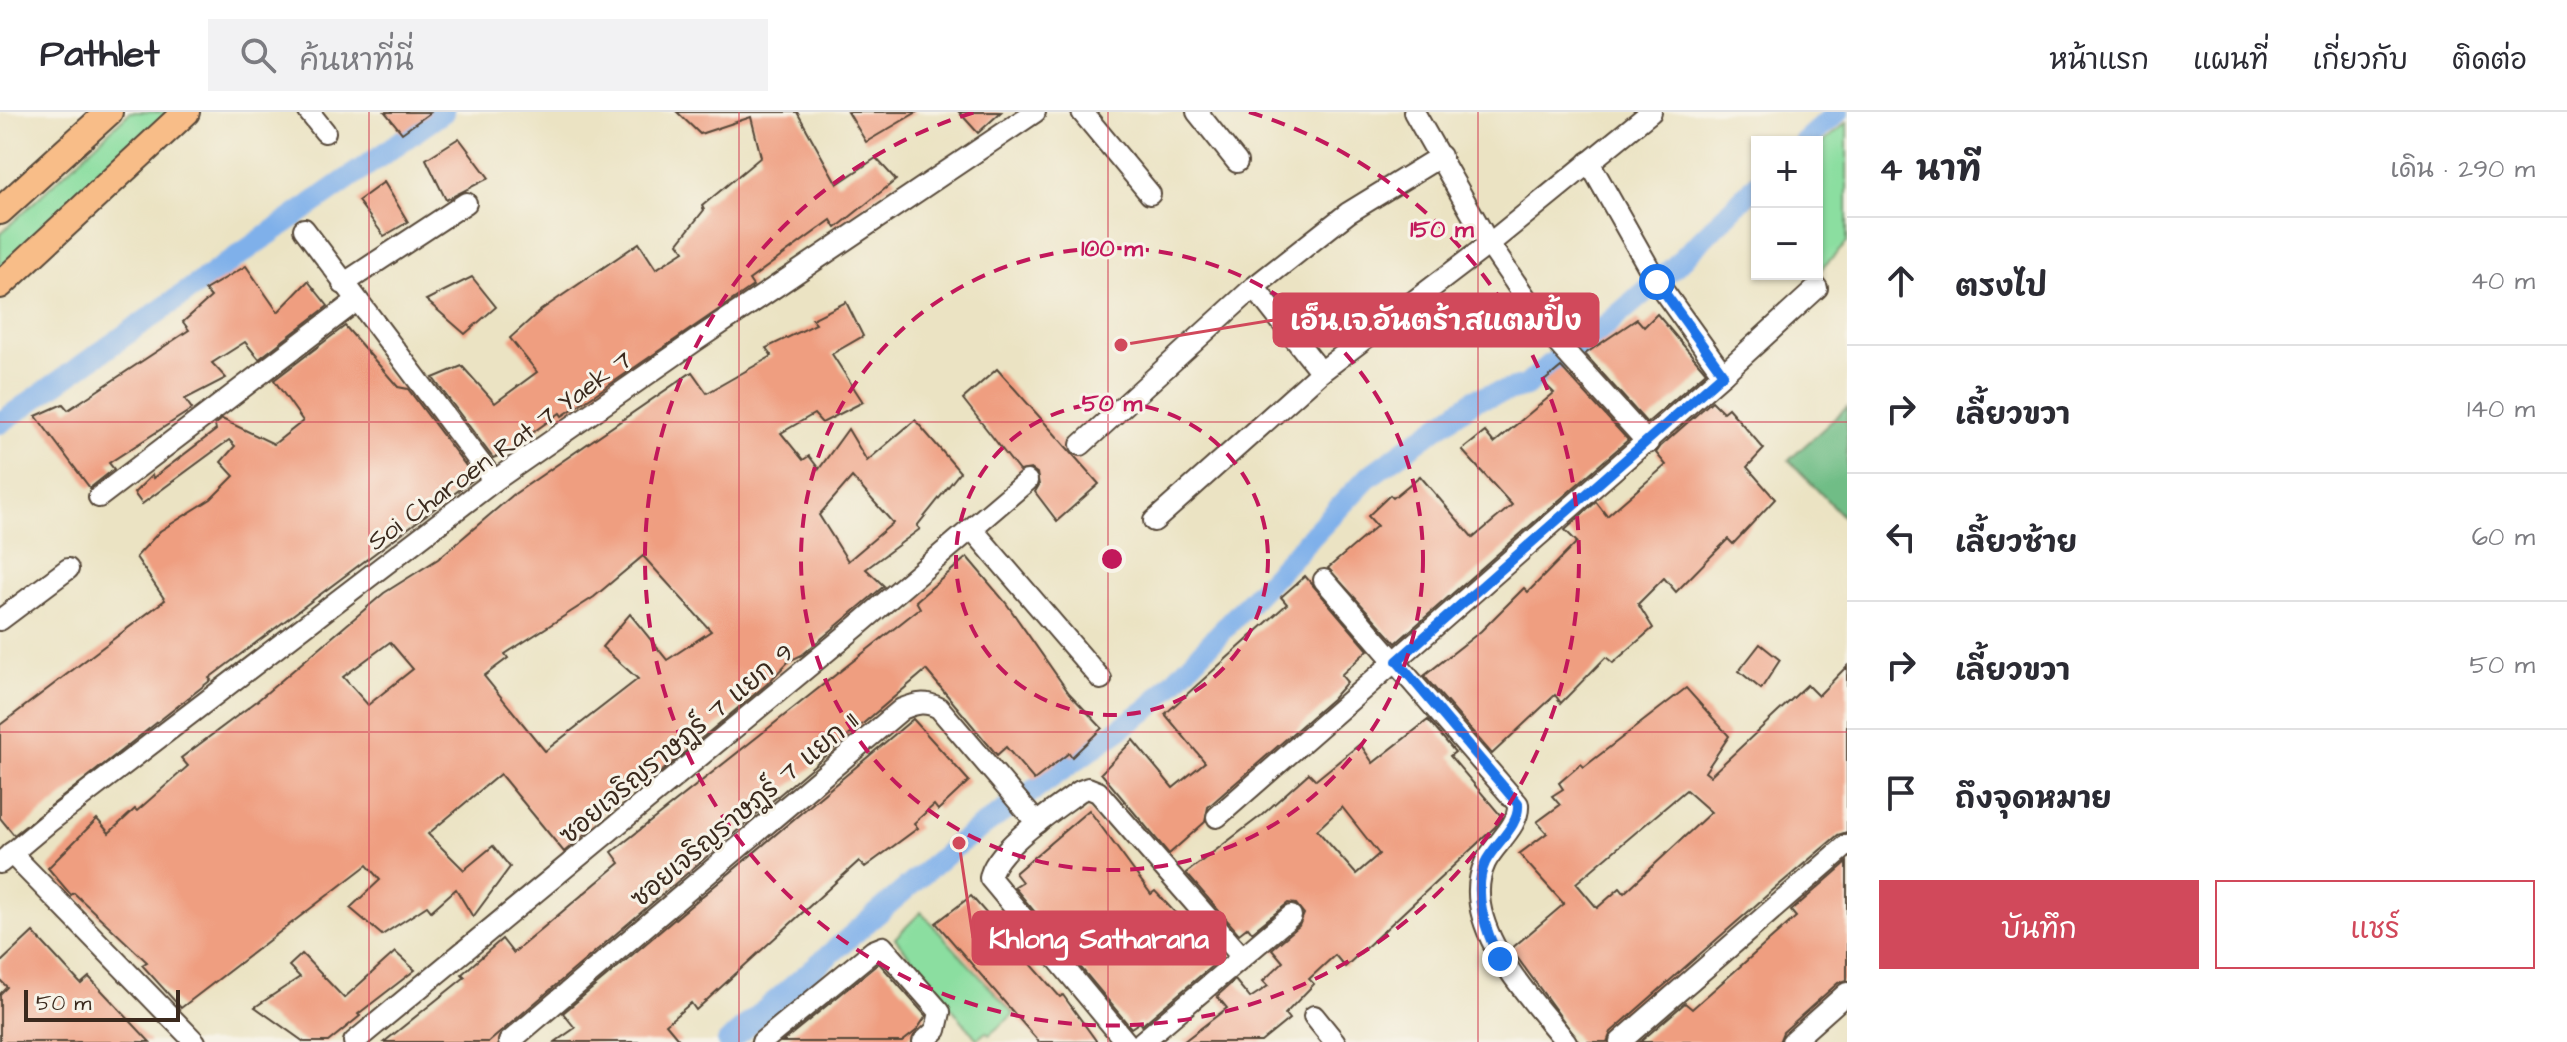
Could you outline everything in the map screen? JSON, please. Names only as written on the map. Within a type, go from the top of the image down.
[{"type":"main road","points":[[0,211],[109,112]]},
{"type":"main road","points":[[0,285],[186,112]]},
{"type":"street","points":[[309,112],[325,132]]},
{"type":"street","name":"Soi Charoen Rat 7 Yaek 7","points":[[5,858],[494,481],[1035,112]]},
{"type":"street","points":[[1082,112],[1150,194]]},
{"type":"street","points":[[1197,112],[1237,162]]},
{"type":"street","points":[[1414,112],[1489,244],[1553,338],[1648,443]]},
{"type":"street","points":[[1154,521],[1321,372],[1489,244],[1651,112]]},
{"type":"street","points":[[1081,445],[1254,287],[1348,213],[1441,156]]},
{"type":"street","points":[[1589,162],[1657,282],[1723,374]]},
{"type":"street","points":[[343,284],[466,203]]},
{"type":"street","points":[[304,229],[494,481]]},
{"type":"street","points":[[1254,287],[1321,372]]},
{"type":"street","points":[[1217,817],[1648,443],[1817,288]]},
{"type":"street","points":[[99,497],[356,301]]},
{"type":"street","name":"ซอยเจริญราษฎร์ 7 แยก 9","points":[[354,1042],[1027,481]]},
{"type":"street","points":[[972,529],[1101,679]]},
{"type":"street","points":[[0,620],[68,569]]},
{"type":"street","points":[[1324,580],[1518,804],[1517,817],[1482,872],[1483,914],[1490,941],[1500,959],[1566,1042]]},
{"type":"street","name":"ซอยเจริญราษฎร์ 7 แยก 11","points":[[509,1042],[902,709],[927,702],[939,708],[1033,819]]},
{"type":"street","points":[[1126,1042],[990,878],[994,864],[1033,819],[1080,791],[1088,788],[1098,792],[1242,957]]},
{"type":"street","points":[[1620,1042],[1847,845]]},
{"type":"street","points":[[5,858],[195,1042]]},
{"type":"street","points":[[1142,1042],[1291,916]]},
{"type":"street","points":[[762,1042],[873,951],[883,947],[940,1012],[936,1030],[923,1042]]},
{"type":"street","points":[[1792,1042],[1847,993]]},
{"type":"street","points":[[1314,1016],[1335,1042]]},
{"type":"green space","points":[[130,112],[170,112],[0,269],[0,234]]},
{"type":"green space","points":[[1847,122],[1847,243],[1823,267],[1823,208],[1823,143]]},
{"type":"green space","points":[[1847,407],[1847,521],[1789,460]]},
{"type":"green space","points":[[921,912],[1014,1014],[989,1035],[986,1032],[977,1039],[895,938]]},
{"type":"building","points":[[385,112],[431,112],[402,133]]},
{"type":"building","points":[[677,112],[797,112],[837,184],[876,158],[896,180],[836,228],[831,220],[749,280],[753,286],[562,416],[560,413],[514,446],[516,449],[493,458],[433,378],[462,366],[495,403],[537,372],[510,338],[541,310],[639,243],[656,269],[684,251],[678,243],[704,210],[702,206],[761,157],[751,117],[700,134]]},
{"type":"building","points":[[848,112],[917,112],[866,142]]},
{"type":"building","points":[[959,112],[1001,112],[978,133]]},
{"type":"building","points":[[459,138],[489,178],[446,200],[426,159]]},
{"type":"building","points":[[384,182],[408,222],[384,236],[358,201]]},
{"type":"building","points":[[246,266],[278,312],[308,281],[328,306],[259,359],[245,342],[212,363],[226,378],[185,399],[192,409],[109,463],[114,469],[90,488],[36,416],[63,404],[68,410],[189,330],[183,322],[211,297],[205,290]]},
{"type":"building","points":[[472,277],[496,307],[465,334],[426,300]]},
{"type":"building","points":[[846,302],[863,336],[832,354],[863,402],[822,423],[814,414],[781,433],[803,460],[809,456],[819,469],[848,429],[867,461],[915,420],[960,472],[917,526],[920,529],[866,569],[884,586],[802,655],[789,661],[767,684],[644,786],[642,783],[590,821],[594,826],[564,852],[500,774],[428,834],[464,870],[493,846],[510,867],[473,917],[456,889],[431,911],[427,906],[382,935],[350,908],[380,880],[367,865],[181,1008],[142,965],[147,962],[74,893],[71,895],[48,868],[97,819],[109,833],[135,809],[137,811],[188,766],[181,758],[257,701],[384,593],[438,559],[513,495],[692,372],[707,393],[772,356],[766,348],[816,324],[812,319]],"holes":[[[852,477],[893,523],[848,561],[819,515]],[[643,556],[711,631],[667,660],[630,614],[602,647],[638,679],[545,751],[484,676],[508,658],[505,654],[594,597]],[[390,642],[413,669],[368,705],[343,677]]]},
{"type":"building","points":[[1657,314],[1706,372],[1647,423],[1585,354],[1637,319],[1644,327]]},
{"type":"building","points":[[345,326],[398,387],[408,389],[475,478],[209,678],[211,680],[14,835],[0,818],[0,725],[165,600],[136,557],[160,531],[211,499],[234,476],[221,462],[235,446],[229,440],[142,504],[134,493],[152,475],[153,478],[216,430],[215,425],[222,419],[274,444],[303,421],[274,380]]},
{"type":"building","points":[[1561,367],[1628,440],[1396,643],[1328,568],[1377,526],[1368,516],[1390,495],[1393,498],[1420,476],[1473,538],[1512,505],[1462,450],[1485,432],[1494,443],[1554,393],[1543,382]]},
{"type":"building","points":[[997,369],[1099,484],[1057,521],[1035,492],[1039,485],[1037,473],[1031,469],[1019,471],[963,399]]},
{"type":"building","points":[[1712,401],[1723,412],[1728,408],[1764,449],[1747,467],[1775,499],[1733,544],[1728,539],[1676,592],[1664,578],[1638,604],[1653,628],[1613,663],[1606,657],[1561,703],[1555,695],[1492,754],[1424,676],[1481,631],[1524,588],[1528,592],[1577,542],[1565,530],[1596,502],[1607,516],[1666,465],[1656,453],[1661,446]]},
{"type":"building","points":[[967,557],[1006,603],[1069,693],[1102,728],[1072,757],[1069,753],[1034,780],[1006,747],[997,755],[926,670],[489,1042],[384,1042],[465,977],[462,974],[502,939],[513,953],[620,863],[612,852],[920,608],[916,601]]},
{"type":"building","points":[[1305,576],[1368,650],[1341,675],[1347,682],[1332,699],[1208,807],[1205,822],[1169,854],[1101,773],[1133,740],[1173,788],[1205,762],[1165,714],[1287,604],[1281,597]]},
{"type":"building","points":[[1760,644],[1780,660],[1761,689],[1739,671]]},
{"type":"building","points":[[1847,666],[1847,832],[1838,835],[1772,891],[1611,1032],[1607,1042],[1579,1042],[1511,949],[1564,904],[1519,854],[1547,833],[1537,822],[1560,805],[1552,796],[1563,789],[1559,783],[1686,688],[1729,736],[1705,772],[1710,776],[1807,685],[1818,696]],"holes":[[[1686,790],[1711,812],[1624,893],[1620,888],[1597,908],[1576,883]]]},
{"type":"building","points":[[913,719],[969,781],[938,810],[934,805],[914,823],[918,828],[865,867],[859,861],[696,1010],[691,1003],[666,1024],[681,1042],[555,1042],[575,1028],[563,1013]]},
{"type":"building","points":[[1428,720],[1455,752],[1450,756],[1502,817],[1345,967],[1335,955],[1309,979],[1314,984],[1285,1014],[1289,1019],[1261,1042],[1183,1042],[1227,1008],[1217,996],[1235,980],[1250,998],[1268,986],[1263,981],[1283,962],[1272,949],[1299,926],[1304,914],[1296,904],[1288,903],[1252,932],[1248,927],[1239,934],[1186,873],[1262,815],[1309,773],[1316,780],[1360,744],[1373,763]],"holes":[[[1342,807],[1379,854],[1356,874],[1317,830]]]},
{"type":"building","points":[[1089,810],[1151,894],[1155,891],[1219,960],[1142,1025],[1140,1022],[1131,1028],[1014,887],[1022,882],[1015,873]]},
{"type":"building","points":[[1847,862],[1847,980],[1838,983],[1783,1032],[1779,1042],[1640,1042],[1685,1003],[1692,1009],[1796,917],[1791,911]]},
{"type":"building","points":[[971,896],[1060,997],[1063,995],[1097,1042],[1039,1042],[936,923]]},
{"type":"building","points":[[33,932],[81,984],[89,977],[150,1042],[0,1042],[0,994],[7,987],[0,980],[0,963]]},
{"type":"building","points":[[395,952],[415,970],[358,1014],[360,1016],[328,1042],[304,1042],[255,1007],[300,977],[289,966],[302,954],[344,998]]},
{"type":"building","points":[[879,963],[926,1016],[916,1031],[902,1042],[782,1042]]},
{"type":"waterway","points":[[0,423],[443,112]]},
{"type":"waterway","points":[[1811,136],[1838,112]]},
{"type":"waterway","points":[[728,1042],[959,843],[1149,708],[1368,477],[1476,399],[1526,386],[1552,363],[1591,338],[1675,266],[1751,190]]},
{"type":"place","name":"เอ็น.เจ.อันตร้า.สแตมปิ้ง","points":[[1121,345]]},
{"type":"place","name":"Khlong Satharana","points":[[959,843]]},
{"type":"route","points":[[1500,959],[1490,941],[1483,914],[1482,872],[1517,817],[1518,804],[1397,661],[1723,374],[1657,282]]}]
